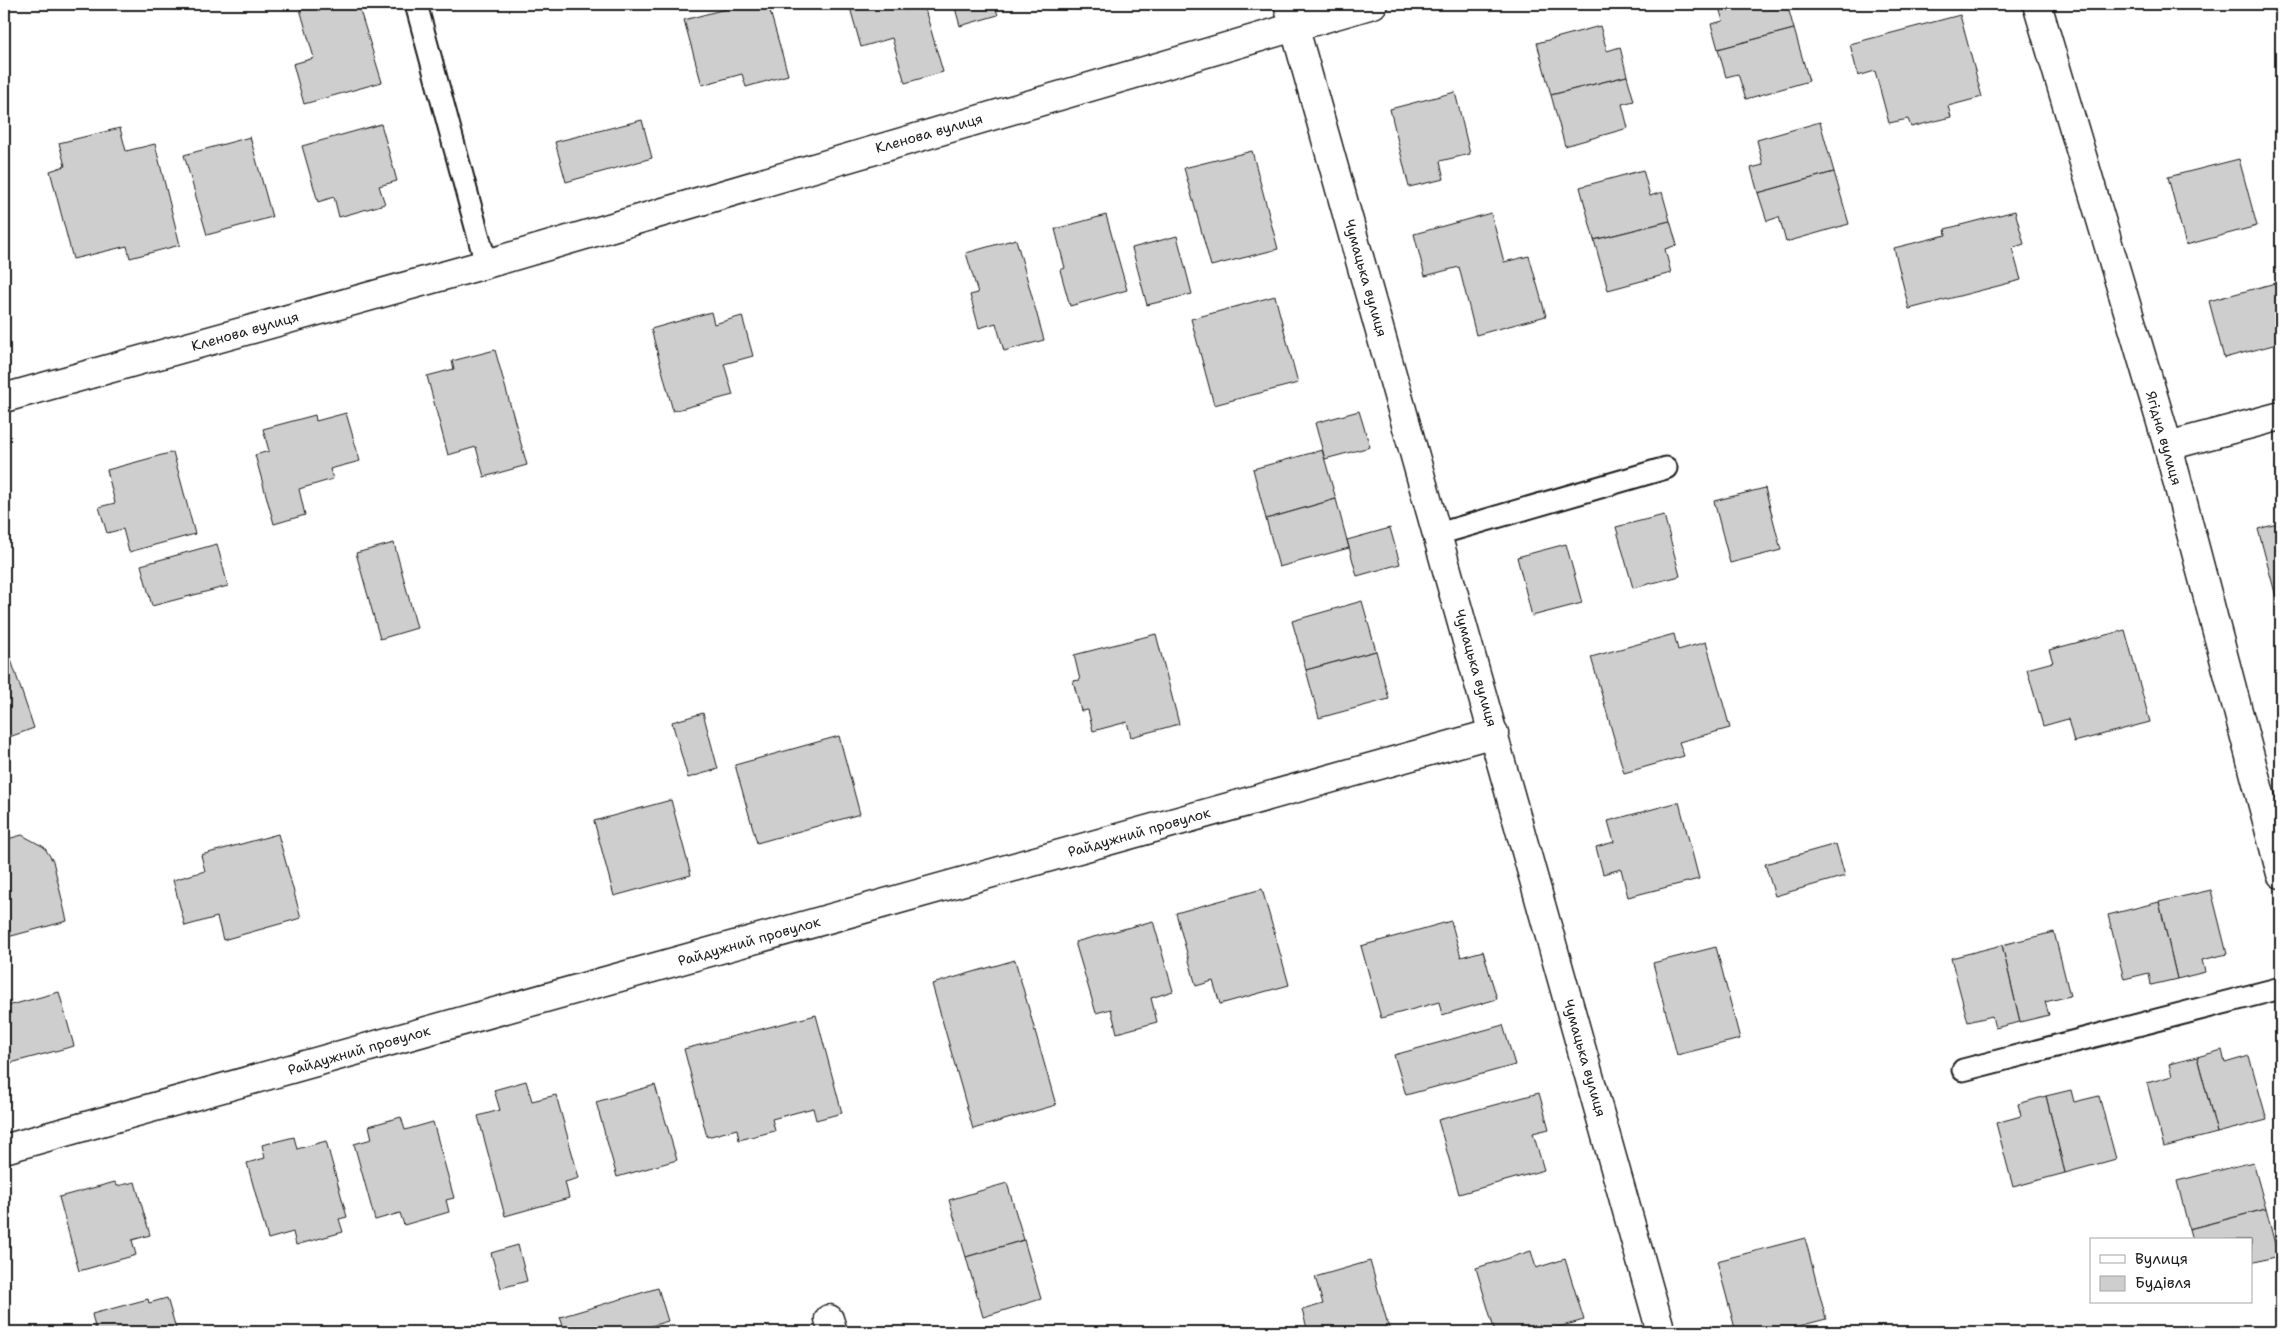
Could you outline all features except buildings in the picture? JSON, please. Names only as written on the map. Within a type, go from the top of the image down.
[{"type":"street","name":"Кленова вулиця","points":[[4,398],[486,264],[1291,15],[1373,4]]},
{"type":"street","name":"Ягідна вулиця","points":[[2037,4],[2168,446],[2281,874]]},
{"type":"street","name":"Чумацька вулиця","points":[[1291,15],[1661,1332]]},
{"type":"street","points":[[2168,446],[2281,416]]},
{"type":"street","name":"Райдужний провулок","points":[[4,1149],[1494,733]]},
{"type":"lane","points":[[416,4],[486,264]]},
{"type":"lane","points":[[1438,534],[1666,468]]},
{"type":"lane","points":[[1963,1070],[2281,988]]}]
